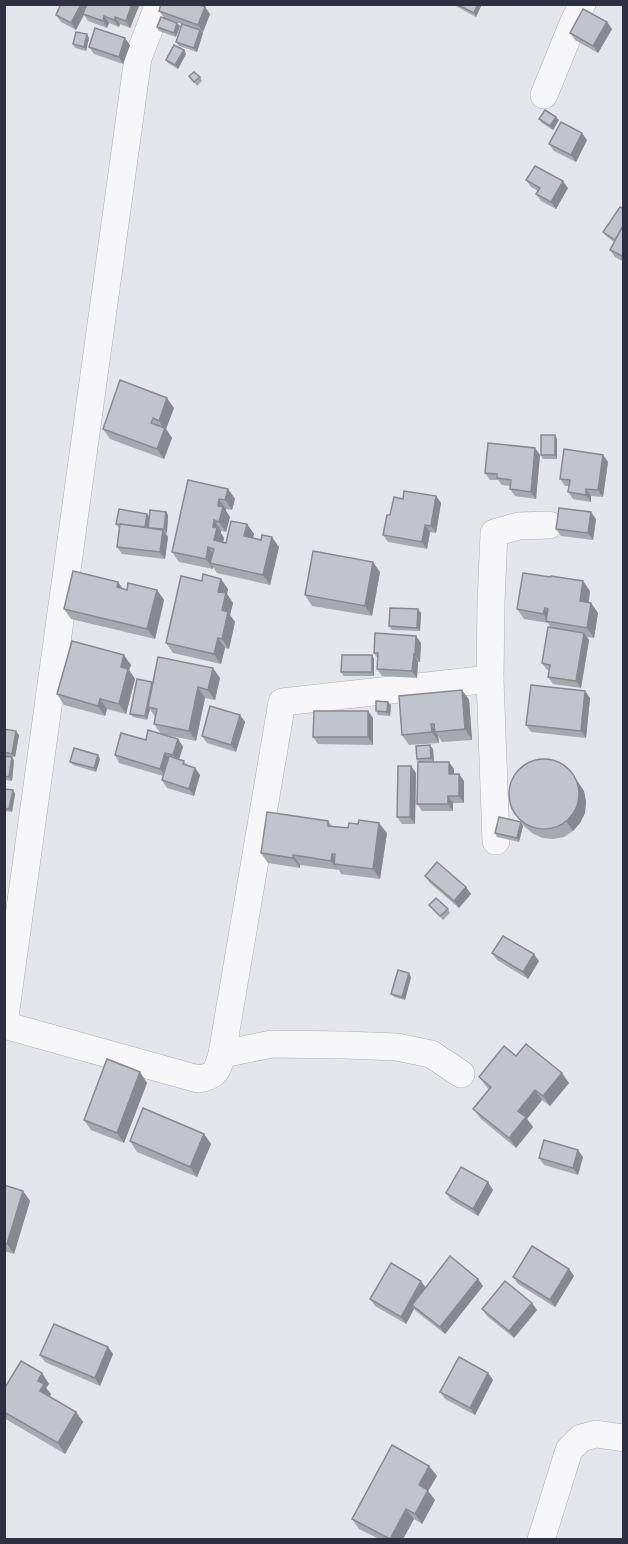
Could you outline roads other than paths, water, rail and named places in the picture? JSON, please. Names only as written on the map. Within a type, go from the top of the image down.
[{"type":"street","points":[[159,4],[138,58],[4,1024],[198,1079],[210,1077],[218,1070],[222,1054],[282,702],[490,679]]},
{"type":"street","points":[[544,95],[582,4]]},
{"type":"street","points":[[496,841],[490,679],[494,533],[519,526],[549,525]]},
{"type":"street","points":[[222,1054],[272,1044],[397,1047],[431,1054],[461,1074]]},
{"type":"street","points":[[541,1539],[569,1450],[581,1438],[596,1434],[624,1438]]}]
